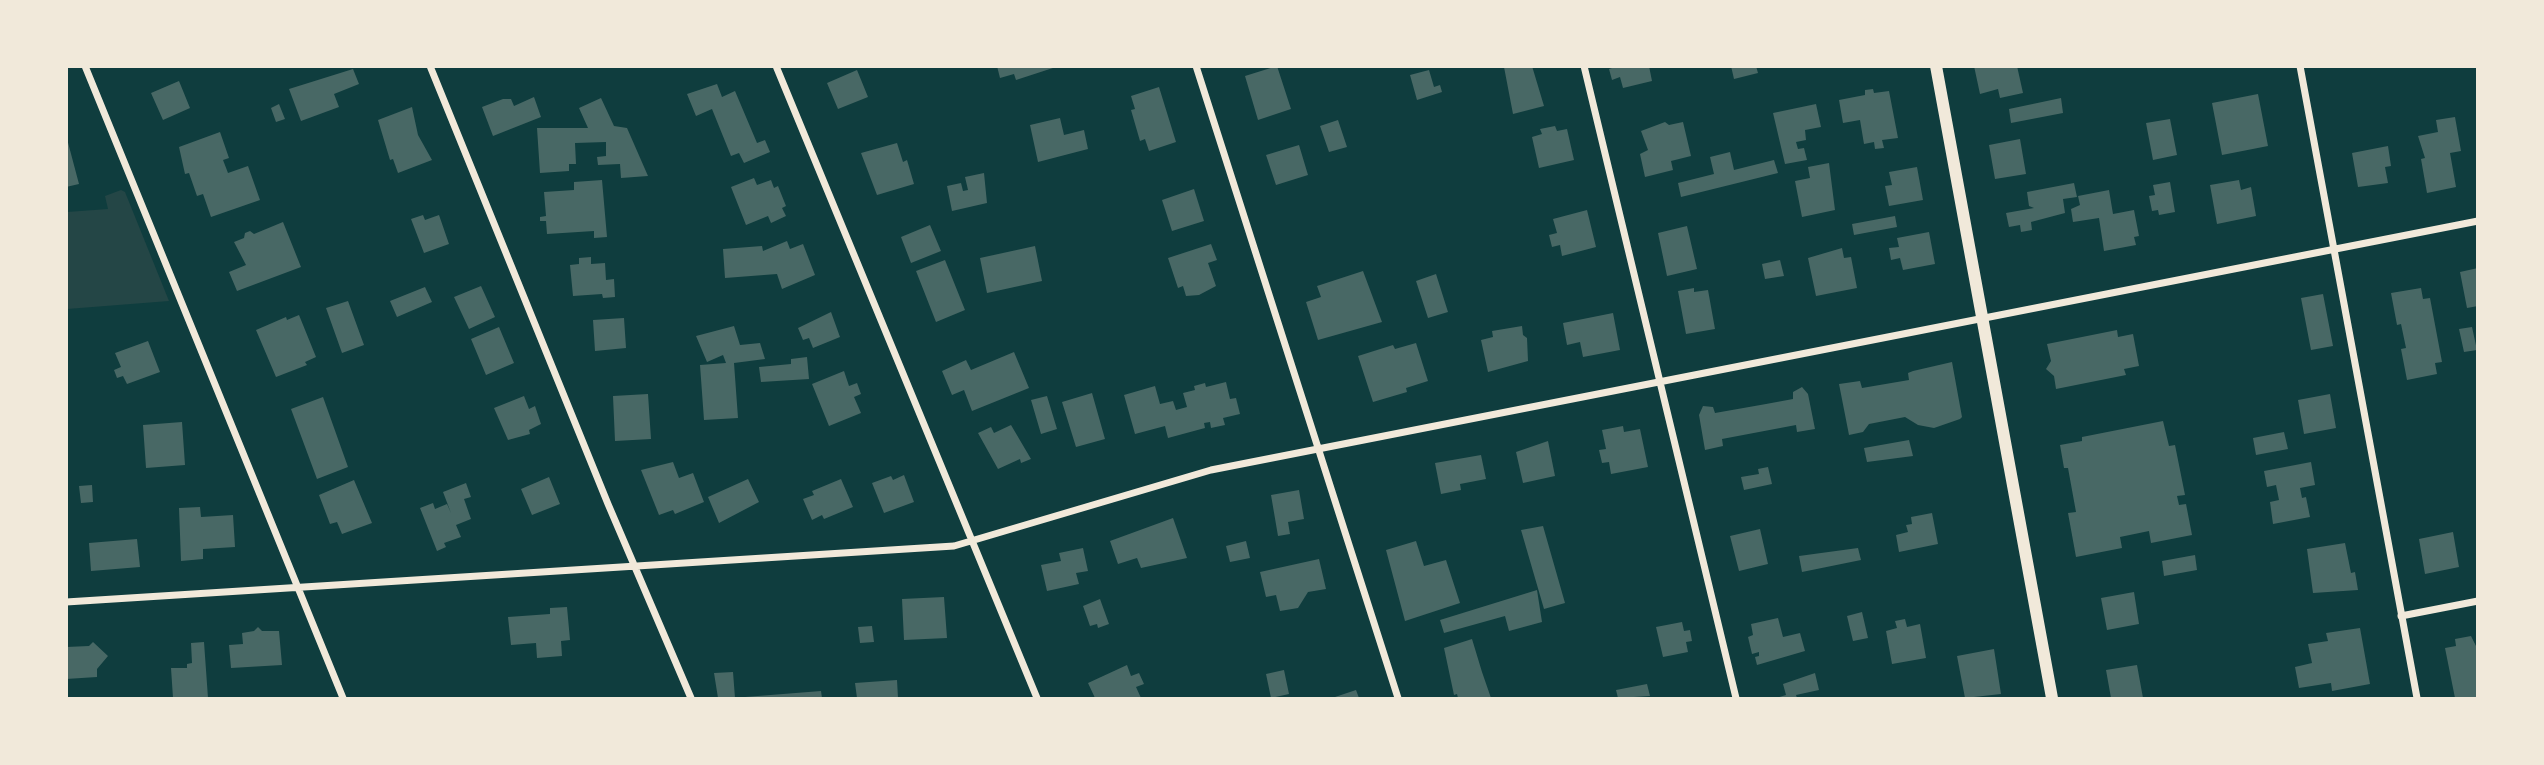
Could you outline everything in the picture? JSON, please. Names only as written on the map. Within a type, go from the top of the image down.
[{"type":"street","points":[[85,66],[343,698]]},
{"type":"street","points":[[430,66],[691,698]]},
{"type":"street","points":[[776,66],[1037,698]]},
{"type":"street","points":[[1196,66],[1398,698]]},
{"type":"street","points":[[1584,66],[1736,698]]},
{"type":"street","points":[[1936,66],[1980,319],[2052,698]]},
{"type":"street","points":[[2300,66],[2417,698]]},
{"type":"street","points":[[66,602],[932,549],[972,542],[1185,477],[1317,448],[2477,221]]},
{"type":"street","points":[[2402,616],[2477,601]]},
{"type":"shaded area","points":[[121,190],[125,192],[169,301],[67,309],[67,212],[108,209],[105,196]]},
{"type":"building","points":[[997,66],[1056,67],[1016,80],[1014,74],[1000,78]]},
{"type":"building","points":[[1277,66],[1291,109],[1258,120],[1245,76]]},
{"type":"building","points":[[1532,66],[1544,106],[1513,114],[1504,67]]},
{"type":"building","points":[[1618,66],[1649,66],[1652,81],[1623,88],[1620,77],[1612,80],[1609,69]]},
{"type":"building","points":[[1731,66],[1756,66],[1758,73],[1734,79]]},
{"type":"building","points":[[1974,66],[2017,66],[2023,93],[2000,98],[1998,89],[1980,94]]},
{"type":"building","points":[[353,69],[359,84],[334,94],[339,107],[301,121],[289,89]]},
{"type":"building","points":[[857,70],[868,97],[838,109],[827,83]]},
{"type":"building","points":[[1429,70],[1434,87],[1440,85],[1442,92],[1417,100],[1410,75]]},
{"type":"building","points":[[179,81],[190,108],[163,120],[151,93]]},
{"type":"building","points":[[717,84],[722,97],[735,91],[757,143],[765,140],[770,152],[744,163],[739,153],[731,156],[712,109],[696,116],[687,94]]},
{"type":"building","points":[[1159,87],[1176,142],[1149,151],[1145,139],[1140,141],[1131,110],[1135,109],[1131,96]]},
{"type":"building","points":[[1873,89],[1874,93],[1889,91],[1898,138],[1882,140],[1884,148],[1875,149],[1874,142],[1864,144],[1860,120],[1843,123],[1839,100],[1865,95],[1865,90]]},
{"type":"building","points":[[2258,94],[2268,146],[2222,155],[2212,103]]},
{"type":"building","points":[[534,97],[541,117],[493,136],[482,107],[503,99],[511,99],[514,106]]},
{"type":"building","points":[[601,98],[614,126],[627,128],[648,176],[621,178],[620,164],[598,165],[597,157],[606,156],[606,142],[575,143],[576,164],[569,164],[569,171],[540,173],[537,128],[588,128],[579,108]]},
{"type":"building","points":[[2061,98],[2063,113],[2011,123],[2009,109]]},
{"type":"building","points":[[279,104],[285,119],[276,122],[271,108]]},
{"type":"building","points":[[1816,104],[1821,127],[1805,130],[1806,140],[1796,142],[1798,149],[1804,148],[1807,160],[1785,164],[1773,113]]},
{"type":"building","points":[[412,107],[418,135],[432,160],[398,173],[393,159],[390,160],[378,120]]},
{"type":"building","points":[[2455,117],[2461,151],[2450,153],[2456,187],[2427,193],[2421,159],[2425,158],[2418,136],[2438,132],[2436,120]]},
{"type":"building","points":[[1060,118],[1064,135],[1084,130],[1088,149],[1038,162],[1030,125]]},
{"type":"building","points":[[2170,119],[2177,155],[2153,160],[2146,123]]},
{"type":"building","points":[[1338,120],[1347,147],[1329,152],[1320,126]]},
{"type":"building","points":[[1665,122],[1669,125],[1683,122],[1691,156],[1671,161],[1673,170],[1645,177],[1640,154],[1648,150],[1641,131]]},
{"type":"building","points":[[1555,126],[1557,131],[1567,129],[1574,160],[1539,168],[1532,137],[1542,134],[1540,129]]},
{"type":"building","points":[[220,132],[229,158],[223,160],[228,173],[248,166],[260,200],[211,217],[203,194],[197,196],[189,173],[185,174],[179,147]]},
{"type":"building","points":[[66,135],[79,184],[66,187]]},
{"type":"building","points":[[2020,139],[2026,174],[1995,179],[1989,145]]},
{"type":"building","points":[[897,143],[903,162],[907,160],[914,184],[877,195],[861,153]]},
{"type":"building","points":[[1299,145],[1308,175],[1276,185],[1266,155]]},
{"type":"building","points":[[2388,146],[2391,166],[2385,167],[2388,183],[2358,187],[2352,153]]},
{"type":"building","points":[[1730,152],[1734,170],[1774,160],[1778,173],[1681,197],[1678,183],[1714,174],[1710,157]]},
{"type":"building","points":[[1829,163],[1835,210],[1802,217],[1795,181],[1810,178],[1808,167]]},
{"type":"building","points":[[1917,167],[1923,200],[1889,206],[1885,186],[1892,185],[1889,172]]},
{"type":"building","points":[[984,173],[987,203],[952,211],[947,186],[961,183],[963,191],[968,190],[965,177]]},
{"type":"building","points":[[754,178],[757,185],[771,180],[774,188],[778,186],[786,206],[782,208],[786,216],[771,223],[768,216],[746,225],[731,187]]},
{"type":"building","points":[[602,180],[607,237],[594,238],[594,231],[547,234],[546,221],[540,221],[540,217],[546,216],[544,192],[574,190],[574,182]]},
{"type":"building","points":[[2239,180],[2241,190],[2251,187],[2256,216],[2217,224],[2210,185]]},
{"type":"building","points":[[2170,182],[2175,212],[2159,215],[2158,210],[2152,211],[2149,196],[2155,195],[2153,185]]},
{"type":"building","points":[[2074,183],[2077,197],[2063,199],[2065,213],[2031,222],[2032,230],[2021,232],[2020,225],[2009,227],[2006,213],[2034,208],[2029,206],[2027,192]]},
{"type":"building","points":[[1194,189],[1204,221],[1172,231],[1162,200]]},
{"type":"building","points":[[2109,190],[2113,214],[2134,210],[2139,236],[2134,237],[2136,245],[2104,251],[2099,218],[2073,222],[2071,209],[2080,205],[2078,196]]},
{"type":"building","points":[[1587,210],[1596,247],[1562,256],[1560,245],[1552,247],[1549,235],[1557,233],[1553,219]]},
{"type":"building","points":[[423,215],[425,220],[439,215],[449,244],[424,253],[411,219]]},
{"type":"building","points":[[1895,216],[1897,227],[1854,235],[1852,224]]},
{"type":"building","points":[[283,222],[301,267],[237,291],[229,272],[246,265],[234,242],[244,238],[245,233],[250,231],[254,234]]},
{"type":"building","points":[[930,225],[941,251],[911,263],[901,237]]},
{"type":"building","points":[[1687,226],[1697,269],[1667,276],[1658,233]]},
{"type":"building","points":[[1929,232],[1935,264],[1903,270],[1900,258],[1891,260],[1889,248],[1899,247],[1897,238]]},
{"type":"building","points":[[787,241],[790,249],[803,244],[815,275],[782,289],[777,274],[725,278],[723,249],[762,246],[763,251]]},
{"type":"building","points":[[1211,244],[1217,260],[1208,263],[1216,286],[1199,295],[1186,296],[1183,286],[1178,288],[1168,258]]},
{"type":"building","points":[[1035,246],[1042,281],[987,293],[980,258]]},
{"type":"building","points":[[1842,248],[1844,258],[1851,257],[1857,288],[1816,296],[1808,258]]},
{"type":"building","points":[[591,257],[591,264],[605,263],[606,280],[614,279],[615,297],[603,298],[602,294],[573,296],[570,265],[579,264],[579,258]]},
{"type":"building","points":[[945,260],[965,310],[936,322],[916,271]]},
{"type":"building","points":[[1780,260],[1784,276],[1765,279],[1762,264]]},
{"type":"building","points":[[2478,268],[2478,306],[2467,308],[2460,272]]},
{"type":"building","points":[[1363,271],[1382,322],[1318,340],[1306,302],[1321,297],[1317,286]]},
{"type":"building","points":[[1436,274],[1448,312],[1428,318],[1416,281]]},
{"type":"building","points":[[481,286],[495,317],[469,329],[454,297]]},
{"type":"building","points":[[425,287],[432,302],[397,317],[390,301]]},
{"type":"building","points":[[1694,288],[1694,292],[1708,290],[1715,329],[1686,334],[1678,291]]},
{"type":"building","points":[[2421,288],[2423,299],[2430,298],[2442,362],[2435,363],[2437,374],[2407,380],[2401,349],[2406,348],[2401,324],[2397,325],[2391,293]]},
{"type":"building","points":[[2323,294],[2333,346],[2311,350],[2301,298]]},
{"type":"building","points":[[348,301],[364,345],[342,353],[326,308]]},
{"type":"building","points":[[831,312],[840,337],[813,348],[809,338],[803,340],[798,328]]},
{"type":"building","points":[[1613,313],[1620,350],[1583,357],[1580,342],[1567,345],[1563,323]]},
{"type":"building","points":[[299,315],[316,357],[305,362],[307,365],[276,377],[256,330],[286,317],[287,320]]},
{"type":"building","points":[[624,318],[626,348],[595,351],[593,320]]},
{"type":"building","points":[[734,326],[740,345],[760,343],[765,359],[734,363],[738,418],[704,420],[700,365],[726,363],[723,355],[707,362],[696,336]]},
{"type":"building","points":[[1522,326],[1523,335],[1527,338],[1528,361],[1488,372],[1481,340],[1493,337],[1492,331]]},
{"type":"building","points":[[499,327],[514,363],[486,375],[471,339]]},
{"type":"building","points":[[2472,327],[2477,350],[2464,352],[2459,329]]},
{"type":"building","points":[[2117,330],[2118,337],[2133,334],[2139,366],[2124,369],[2126,375],[2056,389],[2054,376],[2046,369],[2051,361],[2047,344]]},
{"type":"building","points":[[148,341],[160,372],[127,384],[123,376],[117,378],[114,370],[121,367],[115,353]]},
{"type":"building","points":[[1416,343],[1428,381],[1406,388],[1407,392],[1373,402],[1358,356],[1393,345],[1395,349]]},
{"type":"building","points":[[1014,352],[1029,388],[972,411],[964,390],[952,395],[942,371],[966,360],[971,370]]},
{"type":"building","points":[[807,357],[809,379],[761,382],[759,367],[791,364],[791,359]]},
{"type":"building","points":[[1952,362],[1962,417],[1960,419],[1934,428],[1918,425],[1905,417],[1869,424],[1863,432],[1849,435],[1839,384],[1860,381],[1862,388],[1909,380],[1908,373]]},
{"type":"building","points":[[844,371],[849,386],[857,383],[861,394],[854,397],[861,413],[829,426],[812,384]]},
{"type":"building","points":[[1226,382],[1230,399],[1236,398],[1240,414],[1223,418],[1225,425],[1211,428],[1210,422],[1204,423],[1205,428],[1168,438],[1165,426],[1135,434],[1124,395],[1155,386],[1160,404],[1173,401],[1176,410],[1187,407],[1183,393],[1195,390],[1194,386],[1205,383],[1206,387]]},
{"type":"building","points":[[1802,387],[1808,394],[1815,429],[1797,432],[1796,425],[1722,439],[1723,446],[1705,450],[1699,415],[1703,406],[1713,407],[1715,413],[1793,399],[1793,392]]},
{"type":"building","points":[[1092,393],[1105,439],[1076,447],[1062,402]]},
{"type":"building","points":[[648,394],[651,439],[615,441],[613,396]]},
{"type":"building","points":[[2330,394],[2336,428],[2304,434],[2298,400]]},
{"type":"building","points":[[524,396],[529,409],[535,406],[541,424],[529,430],[530,434],[508,440],[494,408]]},
{"type":"building","points":[[1047,396],[1057,429],[1041,434],[1031,400]]},
{"type":"building","points":[[323,397],[348,467],[317,479],[291,409]]},
{"type":"building","points":[[2163,421],[2169,446],[2175,445],[2185,495],[2177,496],[2179,505],[2186,504],[2192,535],[2151,543],[2149,531],[2120,537],[2122,548],[2076,557],[2068,513],[2076,512],[2068,468],[2064,468],[2060,445],[2082,441],[2082,437]]},
{"type":"building","points":[[182,422],[185,465],[146,468],[143,425]]},
{"type":"building","points":[[1011,425],[1031,459],[1021,463],[1020,459],[998,469],[978,433],[991,427],[994,433]]},
{"type":"building","points":[[1623,426],[1624,432],[1640,429],[1648,467],[1611,474],[1609,462],[1602,463],[1599,450],[1606,449],[1602,430]]},
{"type":"building","points":[[2284,432],[2288,449],[2256,455],[2253,438]]},
{"type":"building","points":[[1909,440],[1913,456],[1867,462],[1864,448]]},
{"type":"building","points":[[1548,441],[1555,476],[1523,483],[1516,452]]},
{"type":"building","points":[[1481,455],[1486,479],[1460,484],[1461,490],[1441,494],[1435,463]]},
{"type":"building","points":[[673,462],[679,478],[693,473],[704,502],[675,514],[673,510],[659,515],[641,470]]},
{"type":"building","points":[[2311,462],[2315,485],[2300,488],[2302,498],[2306,497],[2310,517],[2273,524],[2270,502],[2279,500],[2276,485],[2267,487],[2264,471]]},
{"type":"building","points":[[1768,467],[1772,484],[1744,490],[1741,477],[1759,474],[1758,469]]},
{"type":"building","points":[[904,475],[914,502],[884,513],[872,483],[891,476],[893,480]]},
{"type":"building","points":[[549,477],[560,504],[532,515],[521,489]]},
{"type":"building","points":[[748,479],[759,502],[719,523],[708,497]]},
{"type":"building","points":[[841,479],[853,507],[824,519],[822,515],[812,520],[803,499],[814,495],[812,491]]},
{"type":"building","points":[[354,480],[372,523],[342,534],[337,522],[330,524],[319,495]]},
{"type":"building","points":[[466,483],[471,497],[464,499],[471,519],[456,525],[461,537],[444,543],[446,547],[437,551],[420,508],[433,503],[435,509],[447,504],[451,513],[443,492]]},
{"type":"building","points":[[92,485],[93,502],[81,503],[79,486]]},
{"type":"building","points":[[1299,490],[1304,519],[1288,522],[1290,534],[1278,536],[1271,495]]},
{"type":"building","points":[[200,507],[201,517],[233,515],[235,547],[203,549],[203,559],[181,561],[179,508]]},
{"type":"building","points":[[1932,513],[1938,544],[1899,552],[1896,535],[1908,532],[1906,525],[1912,524],[1911,517]]},
{"type":"building","points":[[1173,518],[1187,558],[1141,568],[1137,558],[1118,564],[1110,541]]},
{"type":"building","points":[[1543,526],[1565,603],[1544,609],[1521,530]]},
{"type":"building","points":[[1760,529],[1768,564],[1739,571],[1730,536]]},
{"type":"building","points":[[2453,532],[2459,567],[2425,574],[2419,539]]},
{"type":"building","points":[[137,539],[140,567],[91,571],[89,543]]},
{"type":"building","points":[[1246,541],[1250,558],[1230,562],[1226,546]]},
{"type":"building","points":[[1416,541],[1424,566],[1446,560],[1460,603],[1405,621],[1386,550]]},
{"type":"building","points":[[2345,543],[2351,573],[2355,572],[2358,590],[2313,593],[2307,549]]},
{"type":"building","points":[[1083,548],[1088,571],[1076,573],[1079,584],[1047,591],[1041,565],[1061,561],[1059,553]]},
{"type":"building","points":[[1858,548],[1861,560],[1802,572],[1799,556]]},
{"type":"building","points":[[2195,555],[2197,570],[2164,576],[2162,561]]},
{"type":"building","points":[[1319,559],[1326,589],[1308,592],[1298,608],[1280,611],[1276,595],[1266,597],[1260,572]]},
{"type":"building","points":[[1537,590],[1542,622],[1509,631],[1505,616],[1444,633],[1440,620]]},
{"type":"building","points":[[2134,592],[2139,624],[2107,630],[2101,598]]},
{"type":"building","points":[[944,597],[947,638],[904,640],[902,599]]},
{"type":"building","points":[[1100,599],[1109,624],[1098,628],[1097,624],[1090,626],[1083,606]]},
{"type":"building","points":[[567,607],[570,640],[561,641],[562,656],[537,658],[536,643],[511,645],[508,617],[550,614],[550,608]]},
{"type":"building","points":[[1862,612],[1868,638],[1853,641],[1847,616]]},
{"type":"building","points":[[1778,618],[1783,637],[1800,633],[1805,651],[1757,665],[1755,657],[1759,656],[1759,652],[1752,654],[1748,637],[1753,635],[1751,624]]},
{"type":"building","points":[[1905,619],[1907,627],[1920,624],[1926,658],[1892,664],[1886,631],[1897,628],[1895,621]]},
{"type":"building","points":[[1682,622],[1684,631],[1690,630],[1692,641],[1686,642],[1688,652],[1663,657],[1656,627]]},
{"type":"building","points":[[872,626],[874,642],[860,643],[858,627]]},
{"type":"building","points":[[258,627],[262,631],[279,631],[282,665],[231,668],[229,645],[243,644],[242,633],[254,631]]},
{"type":"building","points":[[2360,628],[2370,684],[2332,691],[2331,683],[2299,688],[2295,667],[2312,663],[2308,644],[2328,641],[2326,633]]},
{"type":"building","points":[[2471,636],[2478,650],[2478,698],[2455,698],[2445,648],[2456,646],[2455,639]]},
{"type":"building","points":[[1472,639],[1491,698],[1458,698],[1457,694],[1454,695],[1444,648]]},
{"type":"building","points":[[93,642],[108,656],[97,669],[97,677],[66,679],[66,647],[89,646]]},
{"type":"building","points":[[204,642],[208,698],[173,698],[171,668],[187,668],[187,664],[192,663],[191,643]]},
{"type":"building","points":[[1994,649],[2001,694],[1965,698],[1957,656]]},
{"type":"building","points":[[1127,665],[1131,676],[1139,673],[1144,684],[1136,687],[1141,698],[1095,698],[1088,683]]},
{"type":"building","points":[[2137,665],[2143,698],[2111,698],[2106,670]]},
{"type":"building","points":[[1284,670],[1289,694],[1271,698],[1266,674]]},
{"type":"building","points":[[733,672],[735,698],[718,698],[714,673]]},
{"type":"building","points":[[1815,673],[1819,690],[1796,695],[1797,698],[1776,698],[1786,695],[1783,684]]},
{"type":"building","points":[[897,680],[898,698],[857,698],[855,683]]},
{"type":"building","points":[[1647,684],[1650,696],[1618,698],[1616,690]]},
{"type":"building","points":[[1356,690],[1359,698],[1332,698]]},
{"type":"building","points":[[821,691],[822,698],[745,698],[745,697]]}]
